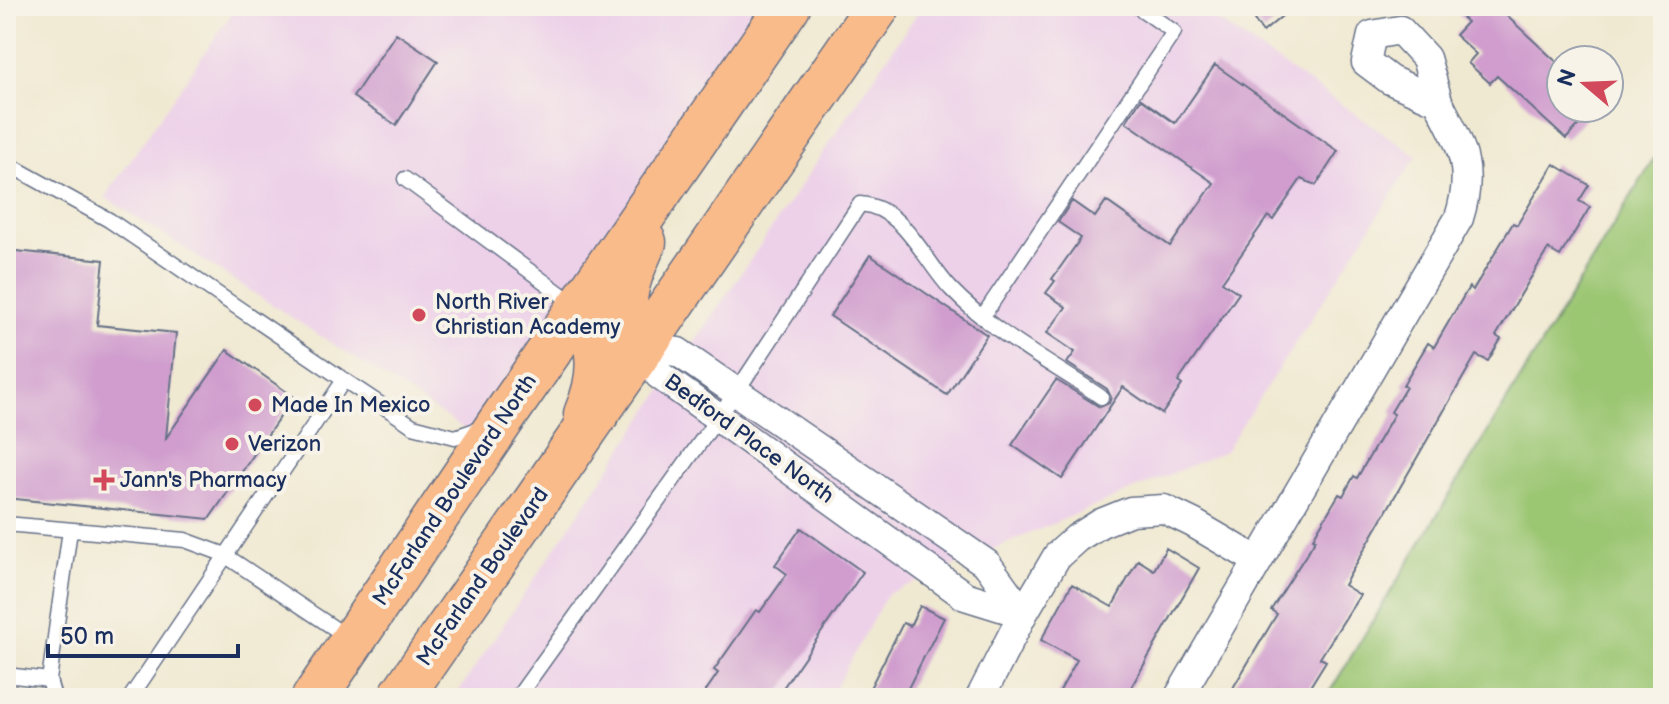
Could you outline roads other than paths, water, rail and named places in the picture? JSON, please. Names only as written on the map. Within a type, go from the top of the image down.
[{"type":"highway","name":"McFarland Boulevard North","points":[[314,698],[788,6]]},
{"type":"highway","points":[[567,456],[878,6]]},
{"type":"highway","points":[[641,348],[626,319],[626,288],[673,173]]},
{"type":"highway","points":[[567,456],[590,405],[598,371],[596,339],[592,325],[581,309]]},
{"type":"highway","name":"McFarland Boulevard","points":[[410,690],[567,456]]},
{"type":"street","points":[[1178,698],[1459,218],[1467,191],[1465,162],[1438,101]]},
{"type":"street","name":"Bedford Place North","points":[[641,348],[678,352],[987,564],[1023,614]]},
{"type":"street","name":"Bedford Place North","points":[[641,348],[659,375],[965,596],[1023,614]]},
{"type":"street","points":[[980,698],[1057,556],[1077,538],[1101,523],[1131,511],[1164,509],[1258,561]]},
{"type":"lane","points":[[983,316],[1174,32],[1137,6]]},
{"type":"lane","points":[[6,163],[109,220],[413,426],[455,437],[501,421]]},
{"type":"lane","points":[[405,179],[581,309]]},
{"type":"lane","points":[[517,698],[737,391],[860,204],[873,205],[893,218],[950,288],[983,316],[1101,397]]},
{"type":"lane","points":[[130,698],[344,380]]},
{"type":"lane","points":[[6,524],[185,540],[226,556],[353,641]]},
{"type":"lane","points":[[54,698],[49,680],[70,530]]},
{"type":"lane","points":[[6,675],[49,680]]},
{"type":"place","name":"North River Christian Academy","points":[[419,315]]},
{"type":"place","name":"Made In Mexico","points":[[255,405]]},
{"type":"place","name":"Verizon","points":[[232,444]]},
{"type":"place","name":"Jann's Pharmacy","points":[[104,480]]}]
